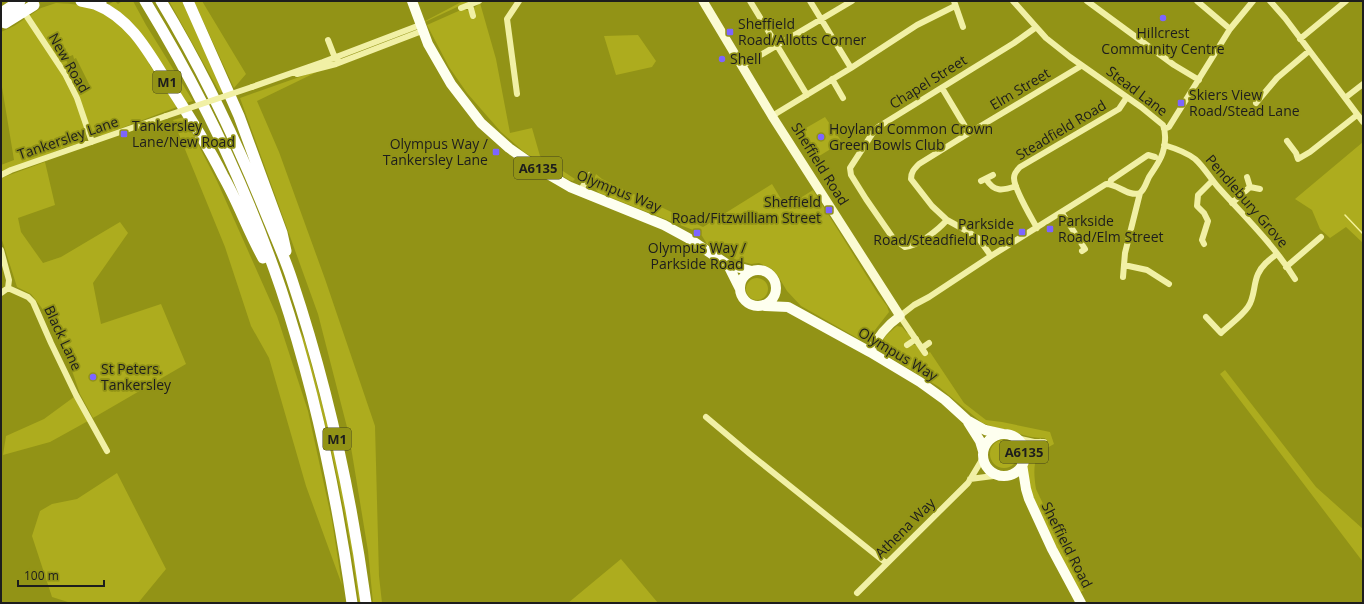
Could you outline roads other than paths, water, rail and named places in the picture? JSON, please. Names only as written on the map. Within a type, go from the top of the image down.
[{"type":"highway","points":[[2,20],[20,1]]},
{"type":"highway","points":[[81,1],[95,4],[107,1]]},
{"type":"highway","name":"M1","points":[[145,1],[202,102],[256,222],[281,289],[309,384],[334,490],[345,551],[352,603]]},
{"type":"highway","name":"M1","points":[[161,1],[179,31],[216,101],[242,156],[292,279]]},
{"type":"highway","name":"M1","points":[[188,1],[239,116],[282,233],[292,279],[332,419],[352,514],[366,603]]},
{"type":"highway","points":[[2,20],[37,3]]},
{"type":"highway","name":"M1","points":[[95,4],[112,12],[125,23],[140,40],[224,176],[259,251],[281,289]]},
{"type":"main road","name":"Olympus Way","points":[[412,1],[427,44],[451,84],[481,123],[509,148],[539,169],[570,187],[664,225],[688,238],[728,265],[752,271],[765,271],[771,274],[775,279],[788,307]]},
{"type":"main road","name":"Olympus Way","points":[[728,265],[744,300],[748,304],[759,307],[788,307],[870,352],[920,382],[945,400],[967,420],[985,430],[1010,435],[1016,438]]},
{"type":"main road","points":[[740,289],[743,278],[752,271]]},
{"type":"main road","points":[[765,306],[774,298],[777,292],[777,285]]},
{"type":"main road","name":"Olympus Way","points":[[967,420],[980,441],[985,464],[989,470],[995,474],[1005,475]]},
{"type":"main road","name":"A6135","points":[[983,454],[986,444],[990,439],[1003,434]]},
{"type":"main road","name":"A6135","points":[[1005,475],[1015,472],[1023,461],[1023,447],[1016,438]]},
{"type":"main road","name":"Sheffield Road","points":[[1023,461],[1026,489],[1029,499],[1052,549],[1081,603]]},
{"type":"main road","name":"Sheffield Road","points":[[1005,475],[1021,487],[1029,499]]},
{"type":"street","name":"New Road","points":[[17,1],[65,74],[76,98],[92,142]]},
{"type":"street","points":[[461,8],[479,1]]},
{"type":"street","points":[[517,94],[507,19],[519,1]]},
{"type":"street","name":"Sheffield Road","points":[[703,1],[772,116],[900,316],[924,350],[929,343]]},
{"type":"street","points":[[750,1],[807,94]]},
{"type":"street","points":[[810,1],[850,68]]},
{"type":"street","points":[[742,66],[852,1]]},
{"type":"street","name":"Stead Lane","points":[[1013,1],[1046,38],[1160,122],[1164,129],[1164,145],[1159,161],[1140,193],[1125,253],[1123,277]]},
{"type":"street","points":[[1087,1],[1174,65],[1199,80]]},
{"type":"street","points":[[1197,1],[1230,29]]},
{"type":"street","points":[[1164,129],[1169,127],[1230,29],[1253,1]]},
{"type":"street","points":[[1270,1],[1363,122]]},
{"type":"street","points":[[1300,39],[1346,1]]},
{"type":"street","points":[[772,116],[954,3],[963,27]]},
{"type":"street","points":[[470,5],[473,16]]},
{"type":"street","name":"Tankersley Lane","points":[[280,77],[313,71],[347,59],[421,28]]},
{"type":"street","name":"Tankersley Lane","points":[[1,175],[11,170],[421,28]]},
{"type":"street","name":"Chapel Street","points":[[947,220],[943,225],[917,244],[910,247],[905,247],[893,238],[851,175],[850,168],[878,127],[1036,28]]},
{"type":"street","points":[[328,40],[335,58]]},
{"type":"street","points":[[1256,102],[1277,78],[1309,51]]},
{"type":"street","name":"Tankersley Lane","points":[[335,58],[343,60],[347,59]]},
{"type":"street","name":"Elm Street","points":[[991,256],[979,239],[967,230],[947,220],[922,194],[911,179],[911,174],[914,168],[919,164],[969,132],[1082,66]]},
{"type":"street","points":[[832,79],[844,98]]},
{"type":"street","points":[[1345,98],[1363,84]]},
{"type":"street","points":[[942,88],[969,132]]},
{"type":"street","name":"Steadfield Road","points":[[1016,186],[1015,174],[1020,167],[1119,109],[1127,97]]},
{"type":"street","points":[[1287,141],[1296,153],[1298,159],[1310,152],[1357,115]]},
{"type":"street","name":"Pendlebury Grove","points":[[1164,145],[1181,151],[1193,158],[1203,167],[1212,181],[1259,230],[1295,279]]},
{"type":"street","points":[[1110,184],[1111,180],[1148,155],[1156,157]]},
{"type":"street","points":[[580,192],[590,175]]},
{"type":"street","points":[[993,175],[984,180],[998,189],[1009,189],[1016,186],[1037,228]]},
{"type":"street","points":[[1248,177],[1250,186]]},
{"type":"street","points":[[1204,244],[1202,240],[1208,221],[1204,213],[1197,206],[1198,194],[1212,181]]},
{"type":"street","points":[[870,352],[880,334],[891,322],[914,305],[929,297],[1106,184],[1110,184],[1132,194],[1140,193]]},
{"type":"street","points":[[1250,186],[1260,189]]},
{"type":"street","points":[[1232,203],[1250,186]]},
{"type":"street","points":[[1062,213],[1085,249],[1082,251]]},
{"type":"street","points":[[1286,267],[1321,237]]},
{"type":"street","points":[[1,250],[9,280],[8,288],[1,293]]},
{"type":"street","points":[[1206,317],[1221,333],[1248,308],[1253,299],[1257,275],[1268,260],[1277,254]]},
{"type":"street","points":[[1124,266],[1147,270],[1169,284]]},
{"type":"street","name":"Black Lane","points":[[8,288],[28,297],[33,302],[76,394],[108,451]]},
{"type":"street","points":[[907,345],[916,340]]},
{"type":"street","points":[[706,417],[886,563]]},
{"type":"street","points":[[1016,438],[1025,441],[1042,442],[1032,449],[1023,461]]},
{"type":"street","name":"Athena Way","points":[[857,593],[874,578],[886,563],[968,483],[983,454]]},
{"type":"street","points":[[970,479],[1005,475]]},
{"type":"waterway","points":[[1345,215],[1363,234]]},
{"type":"place","name":"Hillcrest Community Centre","points":[[1163,18]]},
{"type":"place","name":"Sheffield Road/Allotts Corner","points":[[730,32]]},
{"type":"place","name":"Shell","points":[[722,59]]},
{"type":"place","name":"Skiers View Road/Stead Lane","points":[[1181,103]]},
{"type":"place","name":"Tankersley Lane/New Road","points":[[124,134]]},
{"type":"place","name":"Hoyland Common Crown Green Bowls Club","points":[[821,137]]},
{"type":"place","name":"Olympus Way / Tankersley Lane","points":[[496,152]]},
{"type":"place","name":"Sheffield Road/Fitzwilliam Street","points":[[829,210]]},
{"type":"place","name":"Parkside Road/Elm Street","points":[[1050,229]]},
{"type":"place","name":"Parkside Road/Steadfield Road","points":[[1022,232]]},
{"type":"place","name":"Olympus Way / Parkside Road","points":[[697,233]]},
{"type":"place","name":"St Peters. Tankersley","points":[[93,377]]}]
